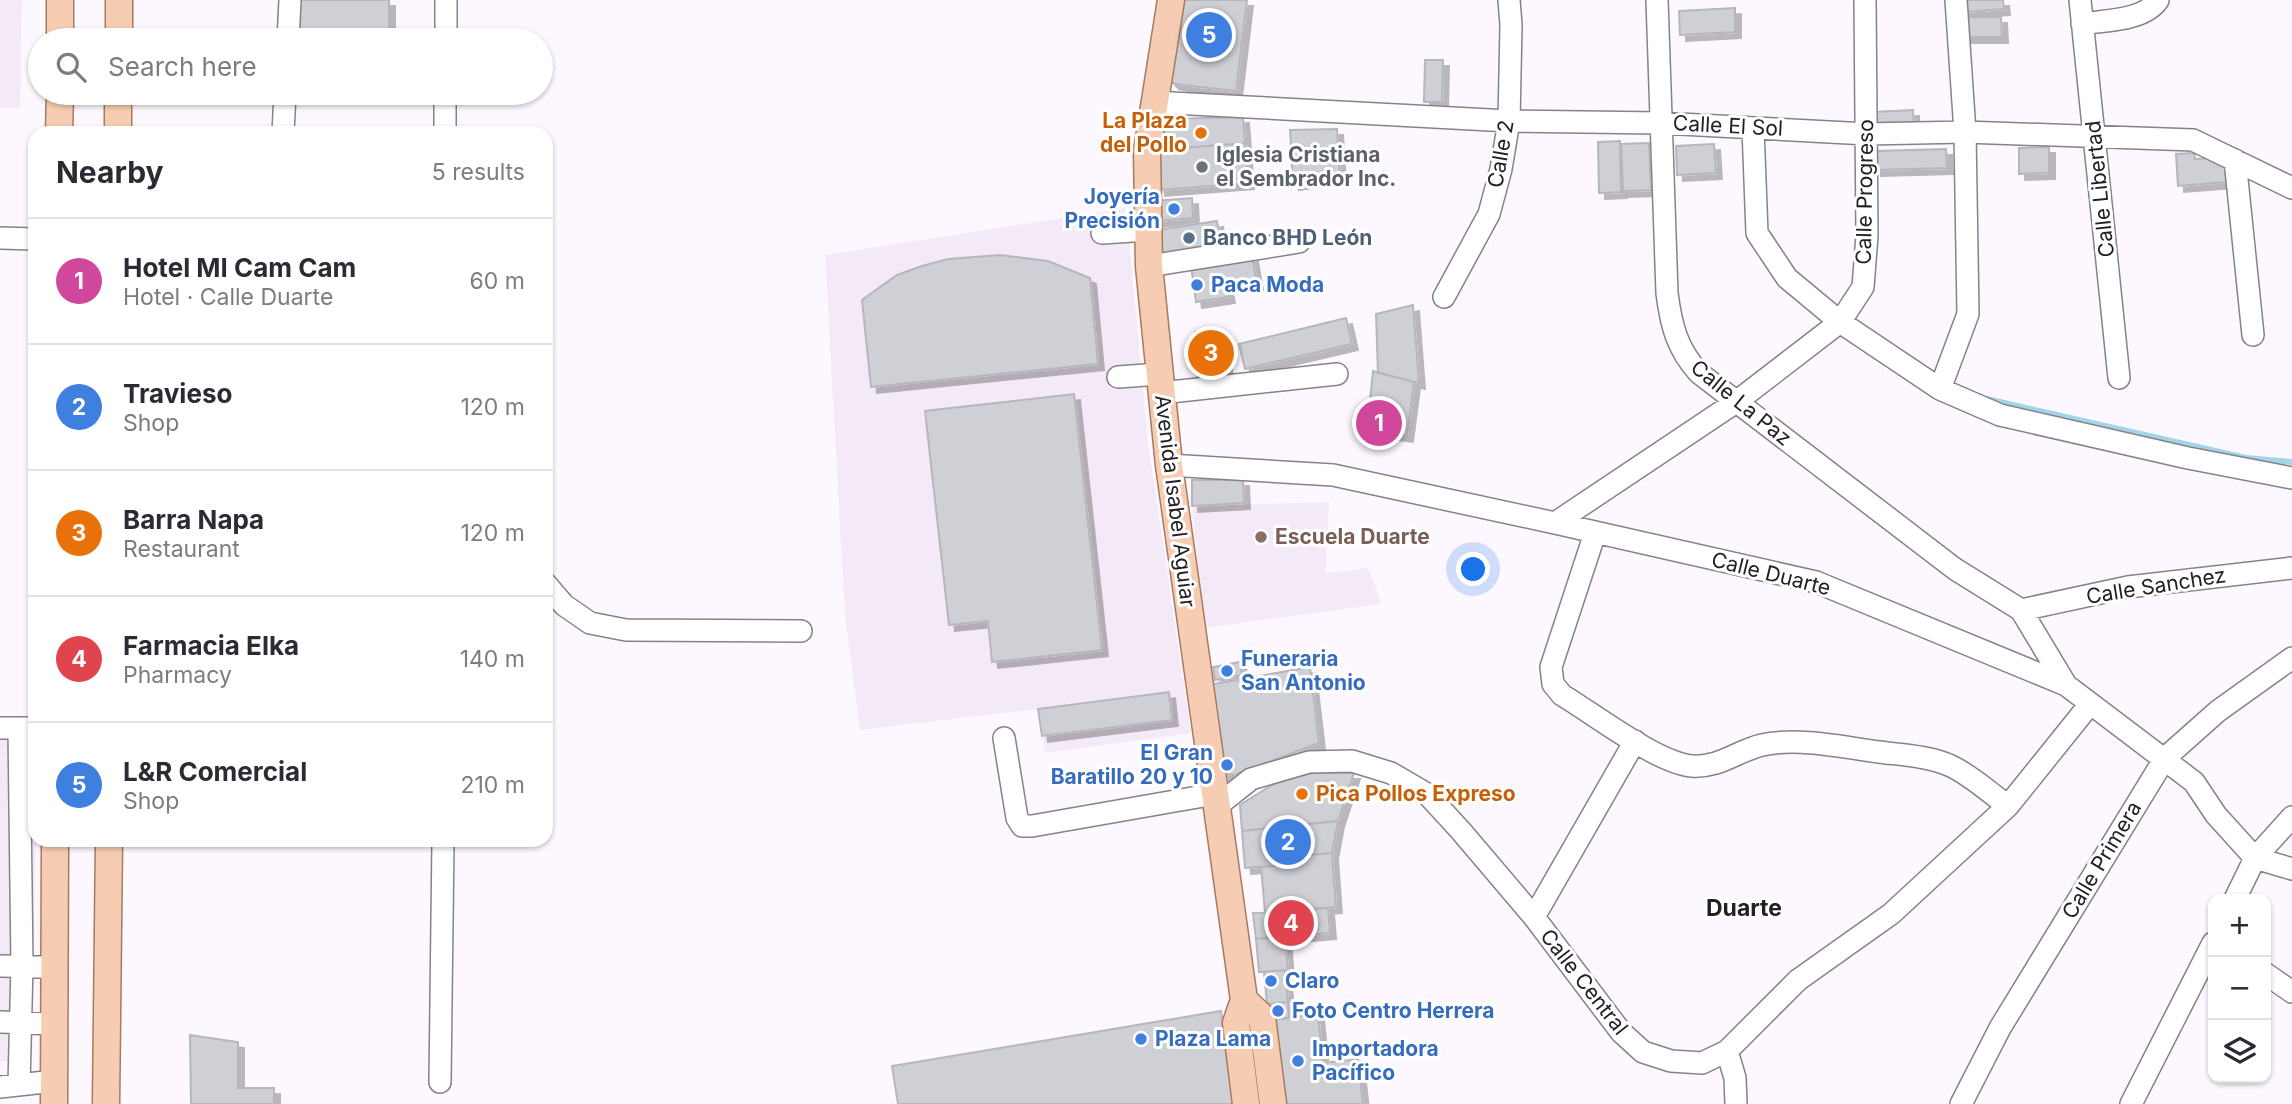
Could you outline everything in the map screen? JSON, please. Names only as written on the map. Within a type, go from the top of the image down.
[{"type":"main road","points":[[60,0],[60,28]]},
{"type":"main road","points":[[119,28],[120,0]]},
{"type":"main road","name":"Avenida Isabel Aguiar","points":[[1171,0],[1147,151],[1149,266],[1169,465],[1244,1000],[1236,1023],[1246,1104]]},
{"type":"main road","points":[[59,126],[60,105]]},
{"type":"main road","points":[[118,105],[118,126]]},
{"type":"main road","points":[[54,1092],[55,847]]},
{"type":"main road","points":[[106,1104],[109,847]]},
{"type":"main road","name":"Avenida Isabel Aguiar","points":[[1244,1000],[1262,1017],[1273,1104]]},
{"type":"street","points":[[289,28],[290,0]]},
{"type":"street","points":[[446,0],[446,28]]},
{"type":"street","name":"Calle 2","points":[[1444,297],[1489,214],[1501,169],[1509,121],[1509,0]]},
{"type":"street","name":"Calle La Paz","points":[[1657,0],[1667,293],[1670,320],[1686,359],[1699,373],[1736,402],[1955,569],[2021,610]]},
{"type":"street","name":"Calle Progreso","points":[[1555,523],[1736,402],[1840,322],[1863,287],[1867,236],[1865,0]]},
{"type":"street","points":[[1940,389],[1968,314],[1965,132],[1956,0]]},
{"type":"street","name":"Calle Libertad","points":[[2080,0],[2119,379]]},
{"type":"street","points":[[2082,24],[2135,15],[2154,7],[2158,0]]},
{"type":"street","name":"Calle El Sol","points":[[1153,102],[1509,121],[1661,123],[1867,134],[1965,132],[2193,140],[2292,188]]},
{"type":"street","points":[[284,126],[285,105]]},
{"type":"street","points":[[445,105],[445,126]]},
{"type":"street","points":[[1753,128],[1757,233],[1787,278],[1840,322],[1940,389],[2000,415],[2188,458],[2292,478]]},
{"type":"street","points":[[2235,160],[2253,335]]},
{"type":"street","points":[[1102,233],[1148,230]]},
{"type":"street","points":[[0,238],[28,239]]},
{"type":"street","points":[[1149,266],[1298,242]]},
{"type":"street","points":[[1118,377],[1160,384],[1337,374]]},
{"type":"street","name":"Calle Duarte","points":[[1169,465],[1333,475],[1816,582],[2066,685],[2194,782],[2216,815],[2255,858]]},
{"type":"street","points":[[1595,533],[1550,667],[1553,684],[1562,695],[1635,741],[1675,762],[1690,766],[1709,765],[1761,745],[1782,743],[1823,745],[1920,757],[1951,766],[2008,806]]},
{"type":"street","name":"Calle Sanchez","points":[[2021,610],[2127,587],[2292,568]]},
{"type":"street","points":[[553,592],[564,605],[590,624],[626,630],[801,631]]},
{"type":"street","points":[[2021,610],[2066,685]]},
{"type":"street","name":"Calle Primera","points":[[1961,1104],[2000,1028],[2165,758],[2218,711],[2292,658]]},
{"type":"street","name":"Calle Central","points":[[1216,800],[1251,779],[1309,762],[1352,761],[1391,773],[1427,794],[1534,917],[1621,1032],[1643,1052],[1671,1061],[1702,1063],[1727,1051],[1798,980],[1891,914],[2008,806],[2090,704]]},
{"type":"street","points":[[18,728],[22,965],[11,1022],[9,1086],[54,1092]]},
{"type":"street","points":[[1004,738],[1017,818],[1022,825],[1032,826],[1216,800]]},
{"type":"street","points":[[1534,917],[1635,741]]},
{"type":"street","points":[[2237,894],[2255,858],[2292,817]]},
{"type":"street","points":[[440,1082],[443,847]]},
{"type":"street","points":[[2255,858],[2292,869]]},
{"type":"street","points":[[2131,1104],[2208,955]]},
{"type":"street","points":[[0,965],[55,967]]},
{"type":"street","points":[[2271,977],[2290,987]]},
{"type":"street","points":[[11,1022],[54,1024]]},
{"type":"street","points":[[1727,1051],[1735,1077],[1736,1104]]},
{"type":"shaded area","points":[[0,0],[22,0],[20,108],[0,108]]},
{"type":"shaded area","points":[[1126,208],[1148,442],[1191,733],[1045,753],[1038,709],[860,730],[845,616],[825,255]]},
{"type":"shaded area","name":"Escuela Duarte","points":[[1329,502],[1326,573],[1368,568],[1382,604],[1204,628],[1192,506]]},
{"type":"shaded area","points":[[28,728],[28,847],[36,847],[31,1057],[0,1062],[0,730]]},
{"type":"building","points":[[300,0],[389,0],[389,28],[300,28]]},
{"type":"building","points":[[1182,0],[1247,0],[1236,91],[1182,85],[1173,83],[1168,78]]},
{"type":"building","points":[[1963,0],[2003,0],[2004,9],[1964,12]]},
{"type":"building","points":[[1735,8],[1735,32],[1680,35],[1679,11]]},
{"type":"building","points":[[1965,17],[2001,17],[2002,37],[1965,37]]},
{"type":"building","points":[[1425,60],[1443,60],[1442,102],[1424,102]]},
{"type":"building","points":[[1913,110],[1914,126],[1875,128],[1874,112]]},
{"type":"building","name":"La Plaza del Pollo","points":[[1243,117],[1245,143],[1156,150],[1165,122],[1169,119]]},
{"type":"building","points":[[1337,129],[1340,177],[1293,184],[1290,130]]},
{"type":"building","points":[[1620,141],[1621,192],[1599,193],[1598,142]]},
{"type":"building","name":"Iglesia Cristiana el Sembrador Inc.","points":[[1245,143],[1248,183],[1159,190],[1156,150]]},
{"type":"building","points":[[1649,143],[1651,190],[1623,191],[1621,144]]},
{"type":"building","points":[[1714,144],[1716,173],[1677,175],[1676,146]]},
{"type":"building","points":[[2049,147],[2049,173],[2019,174],[2019,148]]},
{"type":"building","points":[[1946,149],[1947,168],[1875,170],[1875,151]]},
{"type":"building","points":[[2194,153],[2195,159],[2216,158],[2226,163],[2227,182],[2178,186],[2176,154]]},
{"type":"building","name":"Joyería Precisión","points":[[1192,198],[1193,218],[1156,221],[1154,201]]},
{"type":"building","name":"Banco BHD León","points":[[1217,221],[1221,246],[1162,255],[1158,230]]},
{"type":"building","points":[[1000,255],[1048,261],[1090,278],[1098,364],[871,387],[862,300],[897,275],[922,266],[948,259]]},
{"type":"building","points":[[1252,256],[1257,284],[1227,288],[1229,297],[1196,302],[1191,265]]},
{"type":"building","points":[[1413,305],[1419,383],[1378,373],[1376,314]]},
{"type":"building","points":[[1346,318],[1352,344],[1245,369],[1239,344]]},
{"type":"building","points":[[1224,331],[1227,381],[1198,383],[1195,332]]},
{"type":"building","points":[[1373,371],[1414,382],[1407,436],[1367,431]]},
{"type":"building","points":[[1074,394],[1102,650],[992,662],[988,621],[949,625],[925,411]]},
{"type":"building","points":[[1192,480],[1243,480],[1244,503],[1192,506]]},
{"type":"building","name":"Funeraria San Antonio","points":[[1240,662],[1242,675],[1215,680],[1213,667]]},
{"type":"building","points":[[1310,667],[1319,743],[1234,775],[1223,774],[1208,685]]},
{"type":"building","points":[[1169,692],[1172,720],[1042,736],[1038,709]]},
{"type":"building","name":"Pica Pollos Expreso","points":[[1312,773],[1354,773],[1338,821],[1242,831],[1240,805],[1275,783]]},
{"type":"building","points":[[1338,821],[1332,853],[1297,856],[1297,864],[1245,868],[1242,831]]},
{"type":"building","points":[[1332,853],[1336,907],[1265,912],[1261,867],[1297,864],[1297,856]]},
{"type":"building","points":[[1328,908],[1330,933],[1256,939],[1253,913]]},
{"type":"building","points":[[1285,936],[1288,970],[1259,972],[1256,939]]},
{"type":"building","points":[[1285,970],[1288,1002],[1267,1004],[1264,972]]},
{"type":"building","name":"Foto Centro Herrera","points":[[1288,1002],[1289,1018],[1269,1020],[1267,1004]]},
{"type":"building","name":"Plaza Lama","points":[[1221,1011],[1235,1104],[898,1104],[892,1066]]},
{"type":"building","name":"Importadora Pacífico","points":[[1318,1014],[1323,1063],[1358,1059],[1363,1104],[1279,1104],[1269,1020]]},
{"type":"building","points":[[190,1035],[238,1042],[238,1088],[274,1088],[274,1104],[191,1104]]},
{"type":"waterway","points":[[1987,399],[2246,458],[2292,462]]},
{"type":"place","name":"L&R Comercial","points":[[1209,35]]},
{"type":"place","name":"La Plaza del Pollo","points":[[1201,133]]},
{"type":"place","name":"Iglesia Cristiana el Sembrador Inc.","points":[[1202,167]]},
{"type":"place","name":"Joyería Precisión","points":[[1174,209]]},
{"type":"place","name":"Banco BHD León","points":[[1189,238]]},
{"type":"place","name":"Paca Moda","points":[[1197,285]]},
{"type":"place","name":"Barra Napa","points":[[1211,353]]},
{"type":"place","name":"Hotel MI Cam Cam","points":[[1379,423]]},
{"type":"place","name":"Escuela Duarte","points":[[1261,537]]},
{"type":"place","name":"Funeraria San Antonio","points":[[1227,671]]},
{"type":"place","name":"El Gran Baratillo 20 y 10","points":[[1227,765]]},
{"type":"place","name":"Pica Pollos Expreso","points":[[1302,794]]},
{"type":"place","name":"Travieso","points":[[1288,842]]},
{"type":"place","name":"Farmacia Elka","points":[[1291,923]]},
{"type":"place","name":"Claro","points":[[1271,981]]},
{"type":"place","name":"Foto Centro Herrera","points":[[1278,1011]]},
{"type":"place","name":"Plaza Lama","points":[[1141,1039]]},
{"type":"place","name":"Importadora Pacífico","points":[[1298,1061]]},
{"type":"district","name":"Duarte","points":[[1744,908]]}]
